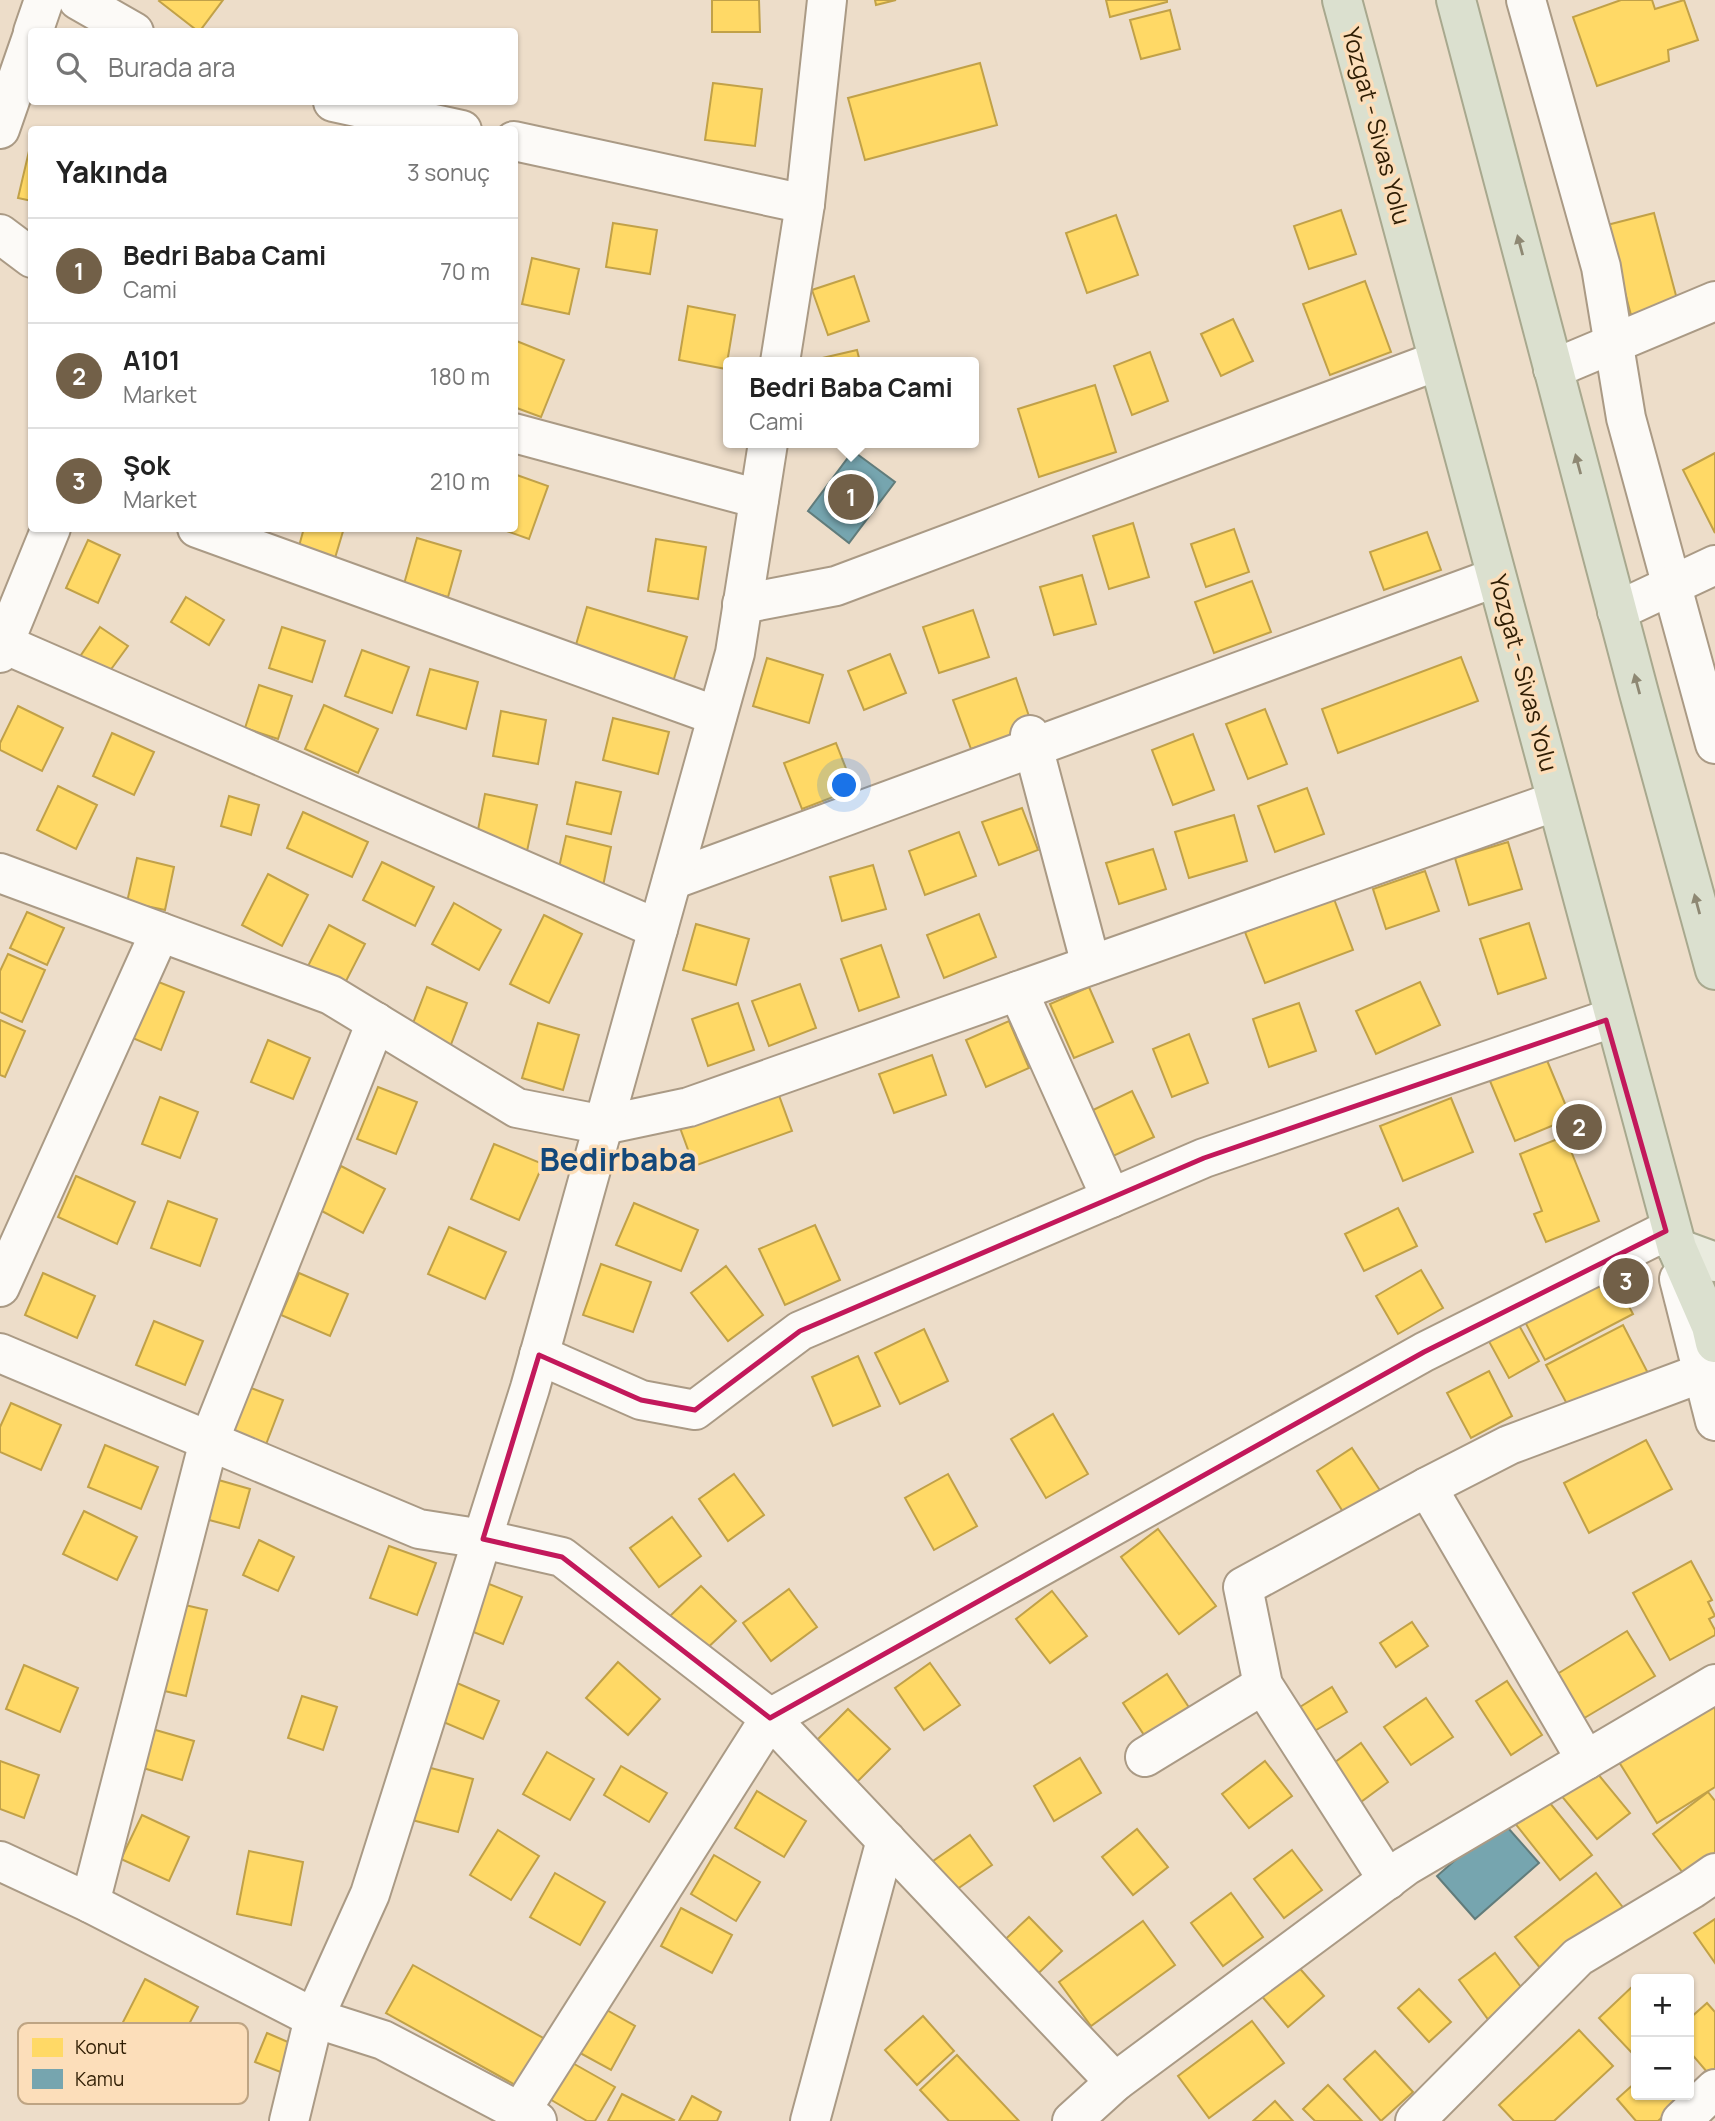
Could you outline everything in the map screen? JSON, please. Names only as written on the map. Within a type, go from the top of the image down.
[{"type":"highway","name":"Yozgat - Sivas Yolu","points":[[1342,0],[1672,1239],[1710,1326],[1711,1361]]},
{"type":"highway","points":[[1456,0],[1715,970]]},
{"type":"main road","points":[[1672,1239],[1715,1262]]},
{"type":"street","points":[[34,28],[44,0]]},
{"type":"street","points":[[78,0],[127,28]]},
{"type":"street","points":[[781,357],[805,204],[827,0]]},
{"type":"street","points":[[0,1861],[90,1903],[314,2018],[383,2040],[528,2117],[770,1718],[1424,1352],[1672,1239],[1545,805],[1334,0]]},
{"type":"street","points":[[1526,0],[1601,267],[1626,418],[1715,744]]},
{"type":"street","points":[[0,130],[28,49]]},
{"type":"street","points":[[347,105],[444,126]]},
{"type":"street","points":[[518,142],[805,204]]},
{"type":"street","points":[[0,234],[28,255]]},
{"type":"street","points":[[1553,369],[1715,300]]},
{"type":"street","points":[[742,604],[836,586],[1429,364]]},
{"type":"street","points":[[518,434],[759,499]]},
{"type":"street","points":[[289,2121],[314,2018],[370,1894],[539,1355],[735,653],[767,448]]},
{"type":"street","points":[[49,532],[2,648],[658,929]]},
{"type":"street","points":[[208,532],[717,716]]},
{"type":"street","points":[[1617,611],[1715,565]]},
{"type":"street","points":[[671,880],[1031,742],[1486,581]]},
{"type":"street","points":[[1031,742],[1091,965]]},
{"type":"street","points":[[0,873],[331,995],[517,1108],[604,1125],[689,1107],[1545,805]]},
{"type":"street","points":[[0,1287],[160,932]]},
{"type":"street","points":[[1018,991],[1111,1198]]},
{"type":"street","points":[[539,1355],[641,1400],[695,1410],[800,1331],[1204,1158],[1606,1020]]},
{"type":"street","points":[[90,1903],[209,1441],[376,1023]]},
{"type":"street","points":[[0,1353],[419,1529],[483,1539],[562,1557],[770,1718],[1115,2082]]},
{"type":"street","points":[[1388,1880],[1263,1685],[1243,1587],[1509,1445],[1711,1361],[1715,1421]]},
{"type":"street","points":[[1427,1487],[1586,1760]]},
{"type":"street","points":[[1072,2121],[1115,2082],[1406,1866],[1715,1684]]},
{"type":"street","points":[[1145,1757],[1263,1685]]},
{"type":"street","points":[[810,2121],[886,1840]]},
{"type":"street","points":[[1415,2121],[1578,1957],[1715,1873]]},
{"type":"street","points":[[1681,2121],[1715,2089]]},
{"type":"highlighted area","points":[[1606,1020],[1666,1231],[1424,1352],[770,1718],[562,1557],[483,1539],[539,1355],[641,1400],[695,1410],[800,1331],[1204,1158]]},
{"type":"building: Konut","points":[[223,0],[202,28],[194,28],[159,1]]},
{"type":"building: Konut","points":[[712,0],[759,0],[760,32],[712,32]]},
{"type":"building: Konut","points":[[875,0],[896,0],[876,5]]},
{"type":"building: Konut","points":[[1106,0],[1167,0],[1167,2],[1110,17]]},
{"type":"building: Konut","points":[[1621,0],[1652,0],[1655,9],[1684,0],[1698,40],[1668,50],[1669,61],[1597,86],[1573,17]]},
{"type":"building: Konut","points":[[1170,10],[1180,49],[1141,59],[1130,20]]},
{"type":"building: Konut","points":[[980,63],[997,125],[865,160],[848,98]]},
{"type":"building: Konut","points":[[713,83],[762,89],[755,146],[705,140]]},
{"type":"building: Konut","points":[[28,155],[28,200],[18,198]]},
{"type":"building: Konut","points":[[1341,210],[1356,254],[1309,269],[1294,226]]},
{"type":"building: Konut","points":[[1654,213],[1678,303],[1631,315],[1607,225]]},
{"type":"building: Konut","points":[[1116,215],[1138,275],[1087,293],[1066,233]]},
{"type":"building: Konut","points":[[613,223],[657,230],[650,274],[606,267]]},
{"type":"building: Konut","points":[[532,258],[579,269],[569,314],[522,304]]},
{"type":"building: Konut","points":[[854,276],[869,321],[828,335],[812,290]]},
{"type":"building: Konut","points":[[1365,281],[1391,352],[1330,375],[1303,304]]},
{"type":"building: Konut","points":[[688,306],[735,315],[728,357],[723,357],[723,368],[679,360]]},
{"type":"building: Konut","points":[[1233,319],[1253,361],[1221,376],[1201,334]]},
{"type":"building: Konut","points":[[518,342],[564,360],[541,417],[518,408]]},
{"type":"building: Konut","points":[[857,350],[859,357],[827,357]]},
{"type":"building: Konut","points":[[1150,352],[1168,401],[1132,415],[1114,366]]},
{"type":"building: Konut","points":[[1095,385],[1116,452],[1039,477],[1018,409]]},
{"type":"building: Konut","points":[[1715,453],[1715,533],[1683,470]]},
{"type":"building: Konut","points":[[518,475],[548,486],[529,539],[509,532],[518,532]]},
{"type":"building: Konut","points":[[1133,523],[1149,577],[1109,589],[1093,536]]},
{"type":"building: Konut","points":[[1234,529],[1249,572],[1206,587],[1191,544]]},
{"type":"building: Konut","points":[[303,532],[343,532],[332,568],[296,557]]},
{"type":"building: Konut","points":[[1427,532],[1441,570],[1384,590],[1370,552]]},
{"type":"building: Konut","points":[[417,538],[461,551],[448,597],[404,584]]},
{"type":"building: Konut","points":[[656,539],[706,547],[698,599],[648,591]]},
{"type":"building: Konut","points":[[88,540],[120,555],[98,603],[66,588]]},
{"type":"building: Konut","points":[[1082,575],[1096,624],[1054,635],[1040,587]]},
{"type":"building: Konut","points":[[1252,581],[1271,632],[1214,653],[1195,602]]},
{"type":"building: Konut","points":[[186,597],[224,620],[209,645],[171,622]]},
{"type":"building: Konut","points":[[587,607],[687,637],[672,685],[573,655]]},
{"type":"building: Konut","points":[[973,610],[989,657],[939,673],[923,627]]},
{"type":"building: Konut","points":[[100,627],[128,646],[104,679],[77,661]]},
{"type":"building: Konut","points":[[282,627],[325,641],[312,682],[269,668]]},
{"type":"building: Konut","points":[[362,650],[409,667],[392,713],[345,696]]},
{"type":"building: Konut","points":[[890,654],[906,693],[864,710],[848,671]]},
{"type":"building: Konut","points":[[1461,657],[1478,701],[1338,753],[1322,709]]},
{"type":"building: Konut","points":[[767,658],[823,675],[809,723],[753,706]]},
{"type":"building: Konut","points":[[430,669],[478,682],[466,729],[417,715]]},
{"type":"building: Konut","points":[[1016,678],[1033,728],[971,749],[953,700]]},
{"type":"building: Konut","points":[[259,685],[292,696],[278,739],[245,728]]},
{"type":"building: Konut","points":[[324,705],[378,729],[358,773],[305,749]]},
{"type":"building: Konut","points":[[18,706],[63,728],[42,771],[0,750],[0,743]]},
{"type":"building: Konut","points":[[1265,709],[1287,764],[1248,779],[1226,724]]},
{"type":"building: Konut","points":[[501,711],[546,720],[538,764],[493,756]]},
{"type":"building: Konut","points":[[613,718],[669,732],[658,774],[603,760]]},
{"type":"building: Konut","points":[[112,733],[154,752],[134,795],[93,776]]},
{"type":"building: Konut","points":[[1193,734],[1214,790],[1173,805],[1152,750]]},
{"type":"building: Konut","points":[[836,743],[854,789],[802,809],[784,763]]},
{"type":"building: Konut","points":[[576,782],[621,792],[611,834],[567,824]]},
{"type":"building: Konut","points":[[58,786],[97,805],[76,849],[37,830]]},
{"type":"building: Konut","points":[[1307,788],[1324,834],[1275,852],[1258,806]]},
{"type":"building: Konut","points":[[485,794],[537,805],[527,851],[476,840]]},
{"type":"building: Konut","points":[[229,796],[259,805],[251,835],[221,826]]},
{"type":"building: Konut","points":[[1022,808],[1038,850],[999,865],[982,822]]},
{"type":"building: Konut","points":[[303,812],[368,842],[352,877],[287,848]]},
{"type":"building: Konut","points":[[1234,815],[1247,861],[1189,878],[1175,832]]},
{"type":"building: Konut","points":[[959,832],[976,876],[925,895],[909,851]]},
{"type":"building: Konut","points":[[566,836],[611,847],[602,891],[556,881]]},
{"type":"building: Konut","points":[[1508,842],[1522,889],[1469,905],[1455,858]]},
{"type":"building: Konut","points":[[1153,849],[1166,889],[1119,904],[1106,863]]},
{"type":"building: Konut","points":[[137,858],[174,867],[165,910],[127,902]]},
{"type":"building: Konut","points":[[382,862],[434,887],[415,926],[363,900]]},
{"type":"building: Konut","points":[[873,865],[886,909],[842,921],[830,877]]},
{"type":"building: Konut","points":[[1425,871],[1439,911],[1386,929],[1373,889]]},
{"type":"building: Konut","points":[[268,874],[308,895],[282,946],[242,925]]},
{"type":"building: Konut","points":[[1334,899],[1353,950],[1265,983],[1245,932]]},
{"type":"building: Konut","points":[[454,903],[501,930],[479,970],[432,944]]},
{"type":"building: Konut","points":[[27,912],[64,928],[47,965],[10,948]]},
{"type":"building: Konut","points":[[979,914],[996,957],[944,978],[927,935]]},
{"type":"building: Konut","points":[[544,915],[582,934],[549,1003],[510,984]]},
{"type":"building: Konut","points":[[1529,923],[1546,978],[1498,994],[1480,939]]},
{"type":"building: Konut","points":[[696,924],[749,939],[736,985],[683,970]]},
{"type":"building: Konut","points":[[329,925],[365,944],[344,985],[308,966]]},
{"type":"building: Konut","points":[[881,945],[899,997],[859,1011],[841,959]]},
{"type":"building: Konut","points":[[8,954],[45,970],[22,1022],[0,1012],[0,971]]},
{"type":"building: Konut","points":[[146,977],[184,992],[161,1050],[123,1034]]},
{"type":"building: Konut","points":[[1420,982],[1440,1025],[1376,1054],[1356,1011]]},
{"type":"building: Konut","points":[[800,984],[816,1028],[769,1046],[752,1001]]},
{"type":"building: Konut","points":[[427,987],[467,1003],[450,1047],[410,1031]]},
{"type":"building: Konut","points":[[1089,987],[1113,1042],[1074,1058],[1050,1004]]},
{"type":"building: Konut","points":[[738,1003],[754,1050],[708,1066],[692,1019]]},
{"type":"building: Konut","points":[[1299,1003],[1316,1051],[1269,1067],[1253,1019]]},
{"type":"building: Konut","points":[[0,1020],[25,1031],[5,1077],[0,1075]]},
{"type":"building: Konut","points":[[1009,1021],[1029,1068],[986,1087],[966,1040]]},
{"type":"building: Konut","points":[[538,1023],[579,1035],[563,1090],[522,1078]]},
{"type":"building: Konut","points":[[1189,1034],[1208,1083],[1172,1097],[1153,1049]]},
{"type":"building: Konut","points":[[268,1040],[310,1058],[293,1099],[251,1082]]},
{"type":"building: Konut","points":[[1541,1046],[1571,1118],[1515,1141],[1485,1069]]},
{"type":"building: Konut","points":[[932,1055],[946,1095],[894,1113],[879,1074]]},
{"type":"building: Konut","points":[[378,1087],[417,1102],[396,1154],[357,1139]]},
{"type":"building: Konut","points":[[777,1090],[792,1131],[694,1166],[679,1125]]},
{"type":"building: Konut","points":[[1132,1091],[1154,1137],[1111,1157],[1089,1112]]},
{"type":"building: Konut","points":[[160,1097],[198,1112],[180,1158],[142,1144]]},
{"type":"building: Konut","points":[[1451,1098],[1473,1152],[1403,1181],[1380,1126]]},
{"type":"building: Konut","points":[[1565,1136],[1599,1221],[1546,1242],[1534,1214],[1542,1211],[1520,1154]]},
{"type":"building: Konut","points":[[494,1144],[543,1164],[519,1220],[471,1199]]},
{"type":"building: Konut","points":[[341,1166],[385,1189],[363,1233],[318,1209]]},
{"type":"building: Konut","points":[[76,1176],[135,1202],[117,1244],[58,1217]]},
{"type":"building: Konut","points":[[168,1201],[217,1219],[200,1266],[151,1248]]},
{"type":"building: Konut","points":[[634,1203],[698,1230],[681,1271],[616,1245]]},
{"type":"building: Konut","points":[[1398,1208],[1417,1246],[1364,1271],[1345,1234]]},
{"type":"building: Konut","points":[[815,1225],[840,1280],[785,1305],[759,1249]]},
{"type":"building: Konut","points":[[449,1227],[506,1252],[485,1299],[428,1274]]},
{"type":"building: Konut","points":[[601,1264],[651,1282],[633,1332],[583,1315]]},
{"type":"building: Konut","points":[[726,1266],[763,1315],[728,1341],[691,1293]]},
{"type":"building: Konut","points":[[1421,1270],[1443,1308],[1398,1334],[1376,1296]]},
{"type":"building: Konut","points":[[1611,1272],[1633,1314],[1545,1360],[1523,1318]]},
{"type":"building: Konut","points":[[43,1273],[95,1296],[77,1338],[25,1315]]},
{"type":"building: Konut","points":[[299,1273],[348,1294],[330,1336],[281,1315]]},
{"type":"building: Konut","points":[[1516,1320],[1539,1361],[1509,1378],[1486,1336]]},
{"type":"building: Konut","points":[[154,1321],[203,1341],[185,1385],[136,1365]]},
{"type":"building: Konut","points":[[1623,1325],[1650,1377],[1574,1417],[1546,1365]]},
{"type":"building: Konut","points":[[924,1329],[948,1381],[900,1404],[875,1353]]},
{"type":"building: Konut","points":[[858,1356],[880,1406],[833,1426],[812,1377]]},
{"type":"building: Konut","points":[[1489,1371],[1512,1416],[1471,1438],[1447,1393]]},
{"type":"building: Konut","points":[[243,1385],[283,1400],[265,1447],[225,1432]]},
{"type":"building: Konut","points":[[11,1403],[61,1425],[41,1470],[0,1452],[0,1427]]},
{"type":"building: Konut","points":[[1053,1414],[1088,1474],[1046,1498],[1011,1439]]},
{"type":"building: Konut","points":[[1646,1440],[1672,1489],[1589,1533],[1564,1483]]},
{"type":"building: Konut","points":[[105,1445],[158,1467],[141,1509],[88,1487]]},
{"type":"building: Konut","points":[[1352,1448],[1383,1495],[1347,1518],[1317,1471]]},
{"type":"building: Konut","points":[[734,1474],[764,1515],[728,1541],[699,1499]]},
{"type":"building: Konut","points":[[948,1474],[977,1526],[934,1550],[905,1498]]},
{"type":"building: Konut","points":[[208,1477],[250,1489],[239,1528],[198,1517]]},
{"type":"building: Konut","points":[[84,1511],[137,1537],[117,1580],[63,1554]]},
{"type":"building: Konut","points":[[672,1517],[701,1556],[659,1587],[630,1548]]},
{"type":"building: Konut","points":[[1158,1529],[1216,1606],[1179,1634],[1121,1557]]},
{"type":"building: Konut","points":[[259,1540],[294,1557],[278,1591],[243,1575]]},
{"type":"building: Konut","points":[[389,1546],[436,1563],[417,1615],[370,1598]]},
{"type":"building: Konut","points":[[1691,1561],[1712,1600],[1708,1602],[1715,1616],[1709,1619],[1715,1635],[1670,1660],[1633,1593]]},
{"type":"building: Konut","points":[[484,1582],[522,1597],[503,1644],[466,1629]]},
{"type":"building: Konut","points":[[701,1586],[736,1621],[702,1653],[669,1617]]},
{"type":"building: Konut","points":[[789,1589],[817,1627],[771,1661],[743,1623]]},
{"type":"building: Konut","points":[[1052,1591],[1087,1636],[1050,1663],[1016,1619]]},
{"type":"building: Konut","points":[[176,1603],[207,1610],[186,1696],[156,1689]]},
{"type":"building: Konut","points":[[1412,1622],[1428,1646],[1396,1667],[1380,1643]]},
{"type":"building: Konut","points":[[1627,1631],[1655,1676],[1581,1720],[1554,1676]]},
{"type":"building: Konut","points":[[618,1662],[660,1699],[628,1735],[586,1698]]},
{"type":"building: Konut","points":[[930,1663],[960,1705],[924,1730],[895,1688]]},
{"type":"building: Konut","points":[[24,1665],[78,1688],[60,1732],[6,1709]]},
{"type":"building: Konut","points":[[1167,1674],[1190,1709],[1146,1738],[1123,1703]]},
{"type":"building: Konut","points":[[1507,1681],[1542,1735],[1511,1755],[1476,1701]]},
{"type":"building: Konut","points":[[457,1683],[499,1701],[483,1739],[441,1721]]},
{"type":"building: Konut","points":[[1332,1687],[1347,1712],[1306,1736],[1292,1712]]},
{"type":"building: Konut","points":[[1715,1692],[1715,1787],[1657,1823],[1614,1754]]},
{"type":"building: Konut","points":[[302,1696],[337,1707],[323,1750],[288,1738]]},
{"type":"building: Konut","points":[[1426,1698],[1453,1737],[1411,1765],[1384,1727]]},
{"type":"building: Konut","points":[[848,1709],[890,1749],[857,1782],[815,1742]]},
{"type":"building: Konut","points":[[152,1729],[194,1741],[182,1780],[140,1767]]},
{"type":"building: Konut","points":[[1361,1743],[1388,1782],[1350,1810],[1323,1771]]},
{"type":"building: Konut","points":[[547,1752],[594,1779],[570,1820],[523,1794]]},
{"type":"building: Konut","points":[[1080,1758],[1101,1793],[1054,1821],[1034,1786]]},
{"type":"building: Konut","points":[[0,1761],[39,1775],[24,1818],[0,1809]]},
{"type":"building: Konut","points":[[1265,1761],[1292,1796],[1249,1828],[1222,1794]]},
{"type":"building: Konut","points":[[1588,1762],[1630,1813],[1597,1839],[1555,1788]]},
{"type":"building: Konut","points":[[621,1766],[667,1793],[649,1822],[604,1795]]},
{"type":"building: Konut","points":[[427,1767],[473,1779],[458,1832],[412,1820]]},
{"type":"building: Konut","points":[[757,1791],[806,1821],[784,1857],[735,1828]]},
{"type":"building: Konut","points":[[1541,1792],[1592,1855],[1560,1880],[1510,1817]]},
{"type":"building: Konut","points":[[1708,1792],[1715,1801],[1715,1863],[1690,1882],[1653,1834]]},
{"type":"building: Konut","points":[[142,1815],[189,1837],[169,1881],[121,1859]]},
{"type":"building: Konut","points":[[1137,1829],[1168,1867],[1133,1895],[1102,1857]]},
{"type":"building: Konut","points":[[498,1830],[539,1856],[511,1900],[470,1875]]},
{"type":"building: Konut","points":[[970,1835],[992,1865],[947,1896],[926,1866]]},
{"type":"building: Konut","points":[[1292,1850],[1322,1890],[1284,1918],[1254,1879]]},
{"type":"building: Konut","points":[[249,1851],[303,1862],[291,1925],[237,1914]]},
{"type":"building: Konut","points":[[714,1855],[760,1882],[736,1921],[691,1894]]},
{"type":"building: Konut","points":[[555,1873],[605,1902],[580,1945],[530,1917]]},
{"type":"building: Konut","points":[[1596,1873],[1625,1910],[1545,1974],[1515,1937]]},
{"type":"building: Konut","points":[[1231,1893],[1263,1937],[1223,1966],[1191,1923]]},
{"type":"building: Konut","points":[[681,1908],[732,1935],[712,1973],[661,1946]]},
{"type":"building: Konut","points":[[1029,1917],[1062,1951],[1027,1984],[995,1949]]},
{"type":"building: Konut","points":[[1715,1919],[1715,1963],[1694,1933]]},
{"type":"building: Konut","points":[[1143,1921],[1175,1965],[1091,2026],[1059,1982]]},
{"type":"building: Konut","points":[[1495,1953],[1527,1995],[1490,2022],[1459,1980]]},
{"type":"building: Konut","points":[[1295,1963],[1324,1996],[1288,2027],[1260,1994]]},
{"type":"building: Konut","points":[[413,1965],[545,2039],[519,2087],[386,2013]]},
{"type":"building: Konut","points":[[145,1979],[198,2007],[190,2023],[123,2023]]},
{"type":"building: Konut","points":[[1631,1988],[1631,2052],[1599,2018]]},
{"type":"building: Konut","points":[[1419,1989],[1451,2022],[1429,2042],[1398,2008]]},
{"type":"building: Konut","points":[[1707,2003],[1715,2012],[1713,2079],[1694,2057],[1694,2015]]},
{"type":"building: Konut","points":[[596,2004],[635,2026],[611,2070],[571,2048]]},
{"type":"building: Konut","points":[[923,2016],[954,2051],[917,2085],[885,2050]]},
{"type":"building: Konut","points":[[1252,2021],[1284,2063],[1209,2118],[1178,2076]]},
{"type":"building: Konut","points":[[1579,2030],[1613,2066],[1554,2121],[1514,2121],[1499,2105]]},
{"type":"building: Konut","points":[[267,2033],[295,2045],[283,2073],[255,2062]]},
{"type":"building: Konut","points":[[1375,2051],[1413,2092],[1381,2121],[1344,2079]]},
{"type":"building: Konut","points":[[957,2055],[1019,2121],[949,2121],[920,2090]]},
{"type":"building: Konut","points":[[569,2061],[615,2087],[595,2121],[587,2121],[548,2098]]},
{"type":"building: Konut","points":[[1328,2085],[1362,2121],[1315,2121],[1303,2109]]},
{"type":"building: Konut","points":[[1631,2086],[1631,2100],[1681,2100],[1658,2121],[1636,2121],[1617,2099]]},
{"type":"building: Konut","points":[[622,2094],[674,2120],[608,2121]]},
{"type":"building: Konut","points":[[692,2096],[721,2112],[717,2121],[679,2121]]},
{"type":"building: Konut","points":[[1275,2101],[1293,2121],[1253,2121]]},
{"type":"building: Kamu","points":[[853,451],[895,482],[849,543],[808,511]]},
{"type":"building: Kamu","points":[[1501,1820],[1539,1863],[1475,1919],[1437,1876]]},
{"type":"place","name":"Bedri Baba Cami","points":[[851,497]]},
{"type":"place","name":"A101","points":[[1579,1127]]},
{"type":"place","name":"Şok","points":[[1626,1281]]},
{"type":"district","name":"Bedirbaba","points":[[618,1160]]}]
